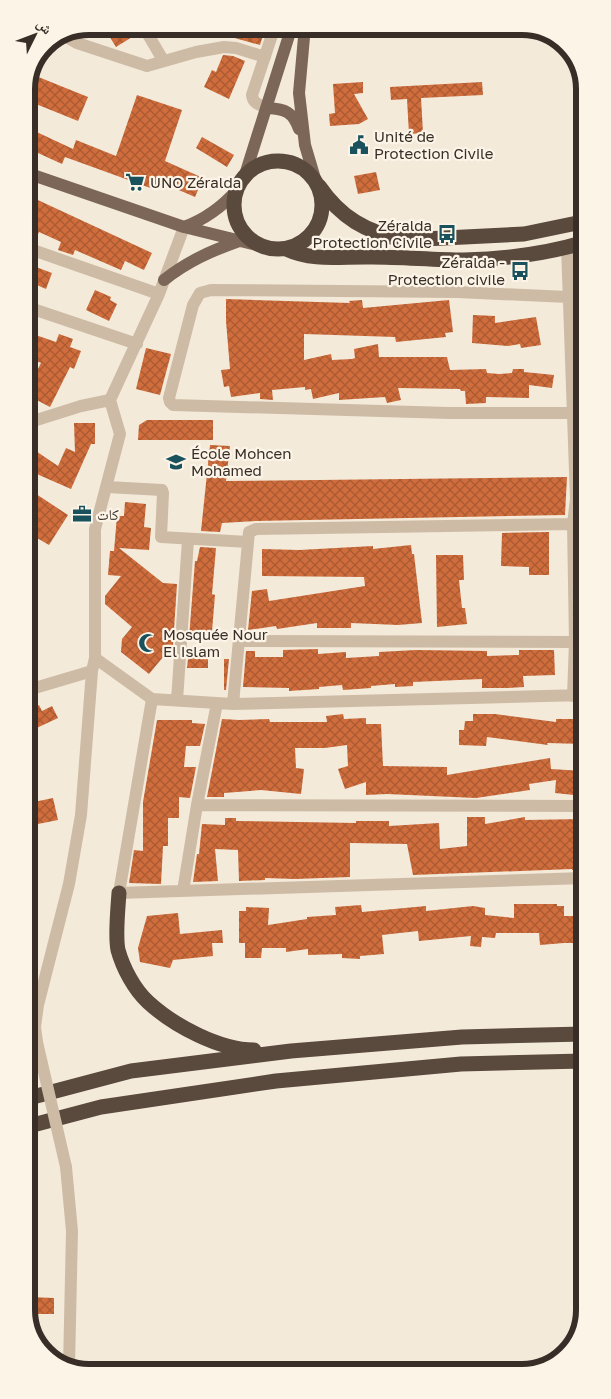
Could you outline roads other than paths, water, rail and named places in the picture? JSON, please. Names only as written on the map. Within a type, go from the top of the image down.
[{"type":"highway","points":[[576,223],[524,234],[404,240],[386,236],[353,221],[334,206],[306,171],[294,164],[281,161],[267,163],[254,168],[240,184],[234,203],[238,222],[250,239],[269,248],[286,249],[298,254],[317,257],[464,260],[537,253],[576,245]]},
{"type":"highway","points":[[286,249],[307,239],[320,220],[322,198],[317,184]]},
{"type":"highway","points":[[119,893],[118,948],[132,982],[148,1002],[174,1021],[213,1041],[245,1050],[291,1051]]},
{"type":"highway","points":[[35,1096],[131,1071],[291,1051],[462,1037],[576,1034]]},
{"type":"highway","points":[[35,1124],[100,1107],[276,1081],[461,1064],[576,1061]]},
{"type":"main road","points":[[184,227],[208,216],[219,208],[240,184],[268,108],[289,35]]},
{"type":"main road","points":[[304,35],[298,93],[305,145]]},
{"type":"main road","points":[[268,108],[282,109],[296,119],[317,184]]},
{"type":"main road","points":[[35,177],[184,227],[262,246]]},
{"type":"main road","points":[[164,280],[207,252],[240,241]]},
{"type":"street","points":[[148,35],[163,60]]},
{"type":"street","points":[[268,108],[256,104],[252,100],[252,95],[272,35]]},
{"type":"street","points":[[70,39],[77,43],[148,66],[163,60],[224,47],[236,48],[265,57]]},
{"type":"street","points":[[69,1360],[72,1230],[66,1167],[35,1027],[38,1005],[69,884],[81,815],[93,665],[95,529],[120,434],[110,400],[159,294],[184,227]]},
{"type":"street","points":[[567,247],[568,297],[576,382]]},
{"type":"street","points":[[35,251],[159,294]]},
{"type":"street","points":[[573,412],[449,414],[173,405],[169,398],[192,305],[200,293],[211,290],[437,292],[568,297],[576,295]]},
{"type":"street","points":[[35,310],[137,344]]},
{"type":"street","points":[[576,398],[573,412],[576,455]]},
{"type":"street","points":[[35,420],[81,406],[110,400]]},
{"type":"street","points":[[107,487],[160,488],[163,493],[160,536],[163,538],[248,542]]},
{"type":"street","points":[[576,514],[574,524],[576,558]]},
{"type":"street","points":[[233,704],[249,532],[256,529],[574,524]]},
{"type":"street","points":[[177,700],[188,540]]},
{"type":"street","points":[[576,634],[576,660]]},
{"type":"street","points":[[239,641],[575,642]]},
{"type":"street","points":[[35,686],[93,665],[152,699],[233,704],[576,695]]},
{"type":"street","points":[[152,699],[119,893],[576,878]]},
{"type":"street","points":[[183,891],[197,805],[217,703]]},
{"type":"street","points":[[197,805],[576,806]]},
{"type":"place","name":"Unité de Protection Civile","points":[[359,145]]},
{"type":"place","name":"UNO Zéralda","points":[[135,182]]},
{"type":"place","name":"Zéralda Protection Civile","points":[[447,234]]},
{"type":"place","name":"Zéralda - Protection civile","points":[[520,271]]},
{"type":"place","name":"École Mohcen Mohamed","points":[[176,462]]},
{"type":"place","name":"كات","points":[[82,514]]},
{"type":"place","name":"Mosquée Nour El Islam","points":[[148,643]]}]
